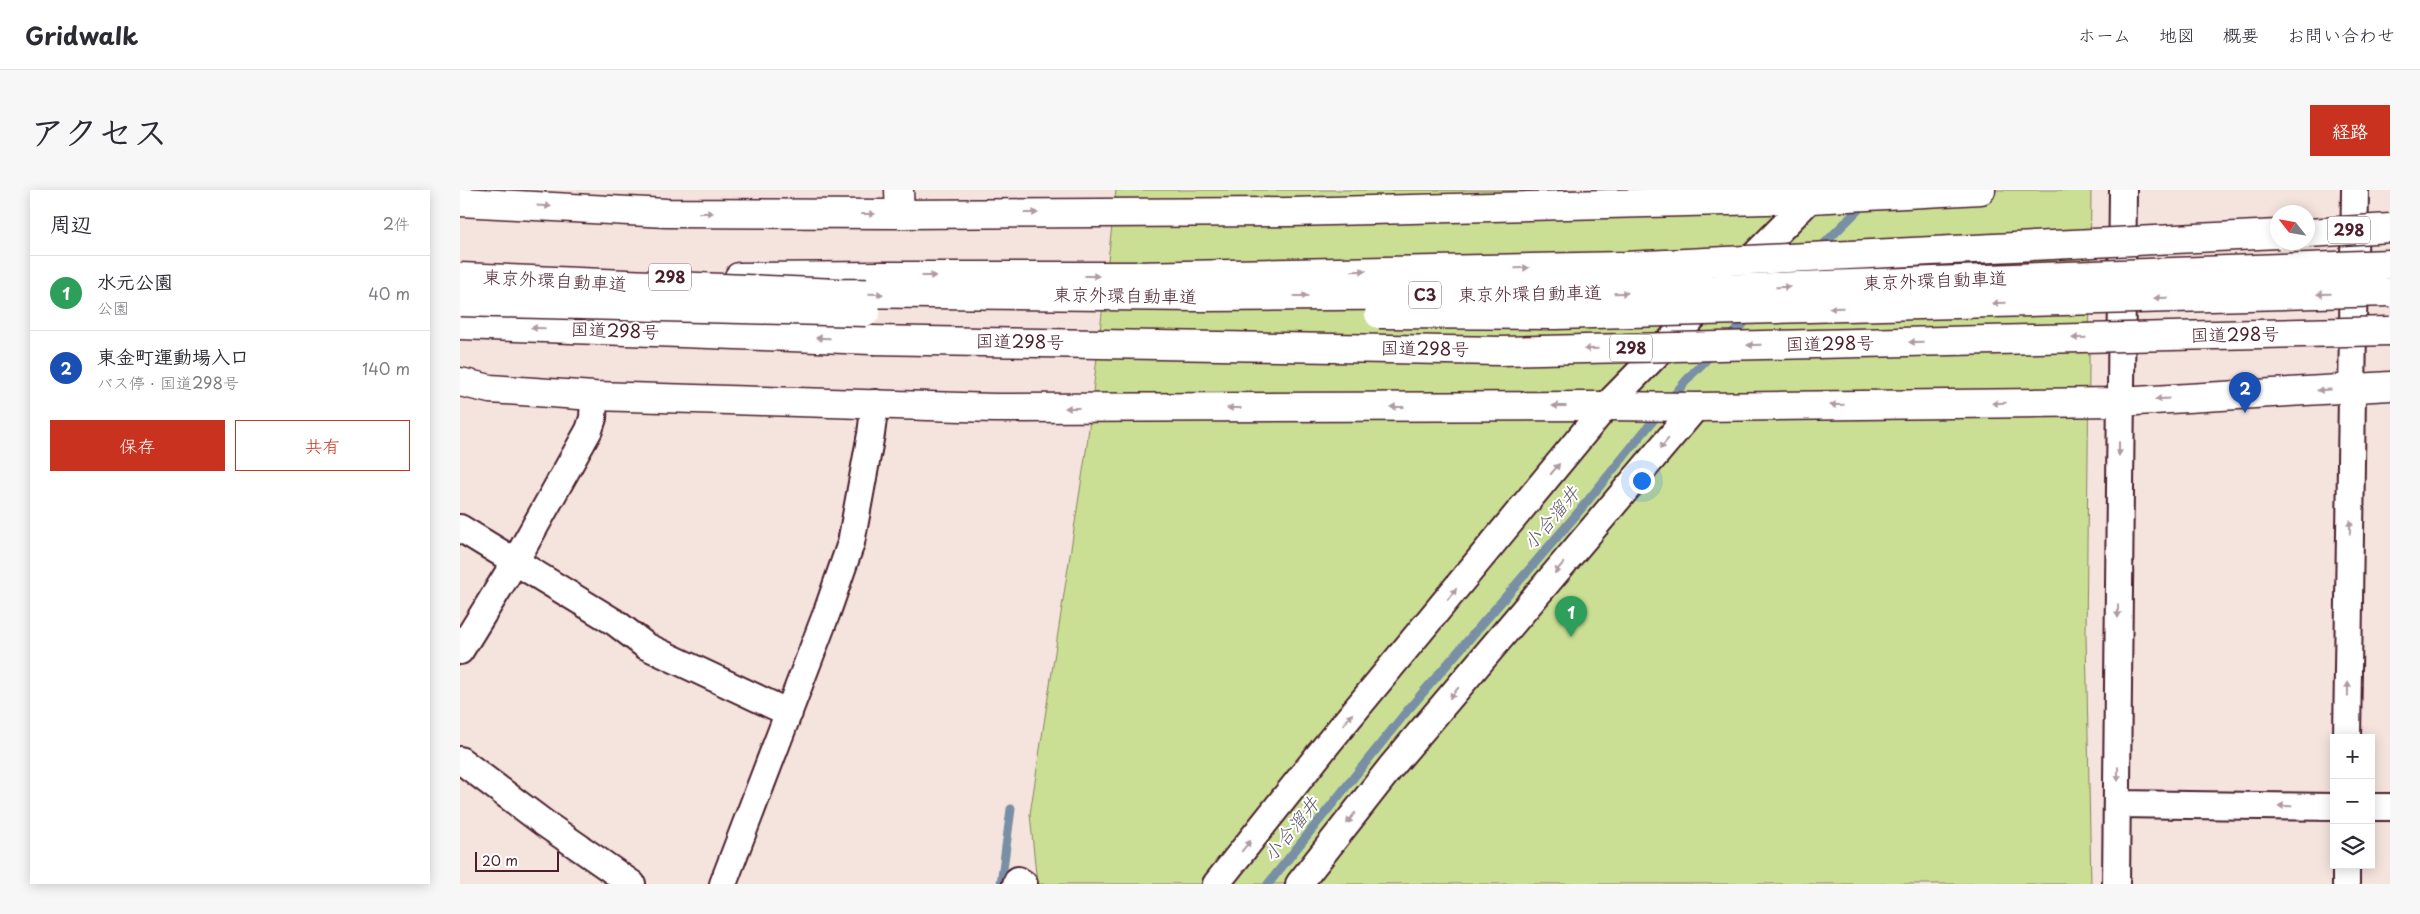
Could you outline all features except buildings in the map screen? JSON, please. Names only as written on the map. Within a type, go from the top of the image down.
[{"type":"main road","points":[[460,202],[666,213],[899,202],[1291,212],[1815,194],[1848,197],[1981,190]]},
{"type":"main road","name":"298","points":[[2315,232],[2390,228]]},
{"type":"main road","name":"298","points":[[460,265],[651,277],[1137,276],[1625,266],[2270,234]]},
{"type":"main road","name":"東京外環自動車道","points":[[460,277],[838,294],[1209,297],[1586,294],[2390,264]]},
{"type":"main road","name":"東京外環自動車道","points":[[460,302],[814,312],[1556,315],[2390,292]]},
{"type":"main road","name":"国道298号","points":[[460,324],[872,340],[1501,351],[2390,331]]},
{"type":"main road","points":[[460,382],[490,389],[594,396],[994,408],[1691,407],[2119,402],[2390,386]]},
{"type":"street","points":[[2116,884],[2118,804],[2119,402],[2123,190]]},
{"type":"street","points":[[2347,734],[2355,190]]},
{"type":"street","points":[[1216,884],[1329,742],[1606,406],[1815,194]]},
{"type":"street","points":[[460,651],[515,562],[589,430],[593,418],[594,396]]},
{"type":"street","points":[[724,884],[851,543],[875,403]]},
{"type":"street","points":[[1299,884],[1391,767],[1691,407]]},
{"type":"street","points":[[460,528],[616,623],[646,646],[789,713]]},
{"type":"street","points":[[460,760],[544,823],[632,884]]},
{"type":"street","points":[[2118,804],[2330,807]]},
{"type":"street","points":[[2375,807],[2390,807]]},
{"type":"street","points":[[2346,869],[2346,884]]},
{"type":"street","points":[[1016,884],[1018,880],[1024,884]]},
{"type":"green space","points":[[1116,190],[2091,190],[2086,636],[2091,884],[1037,884],[1030,814],[1087,445]]},
{"type":"waterway","name":"小合溜井","points":[[1818,250],[1865,203]]},
{"type":"waterway","name":"小合溜井","points":[[1727,339],[1750,317]]},
{"type":"waterway","name":"小合溜井","points":[[1669,401],[1714,352]]},
{"type":"waterway","name":"小合溜井","points":[[1268,884],[1407,711],[1576,515],[1661,411]]},
{"type":"waterway","points":[[1001,884],[1011,809]]},
{"type":"place","name":"東金町運動場入口","points":[[2245,413]]},
{"type":"place","name":"水元公園","points":[[1571,637]]}]
